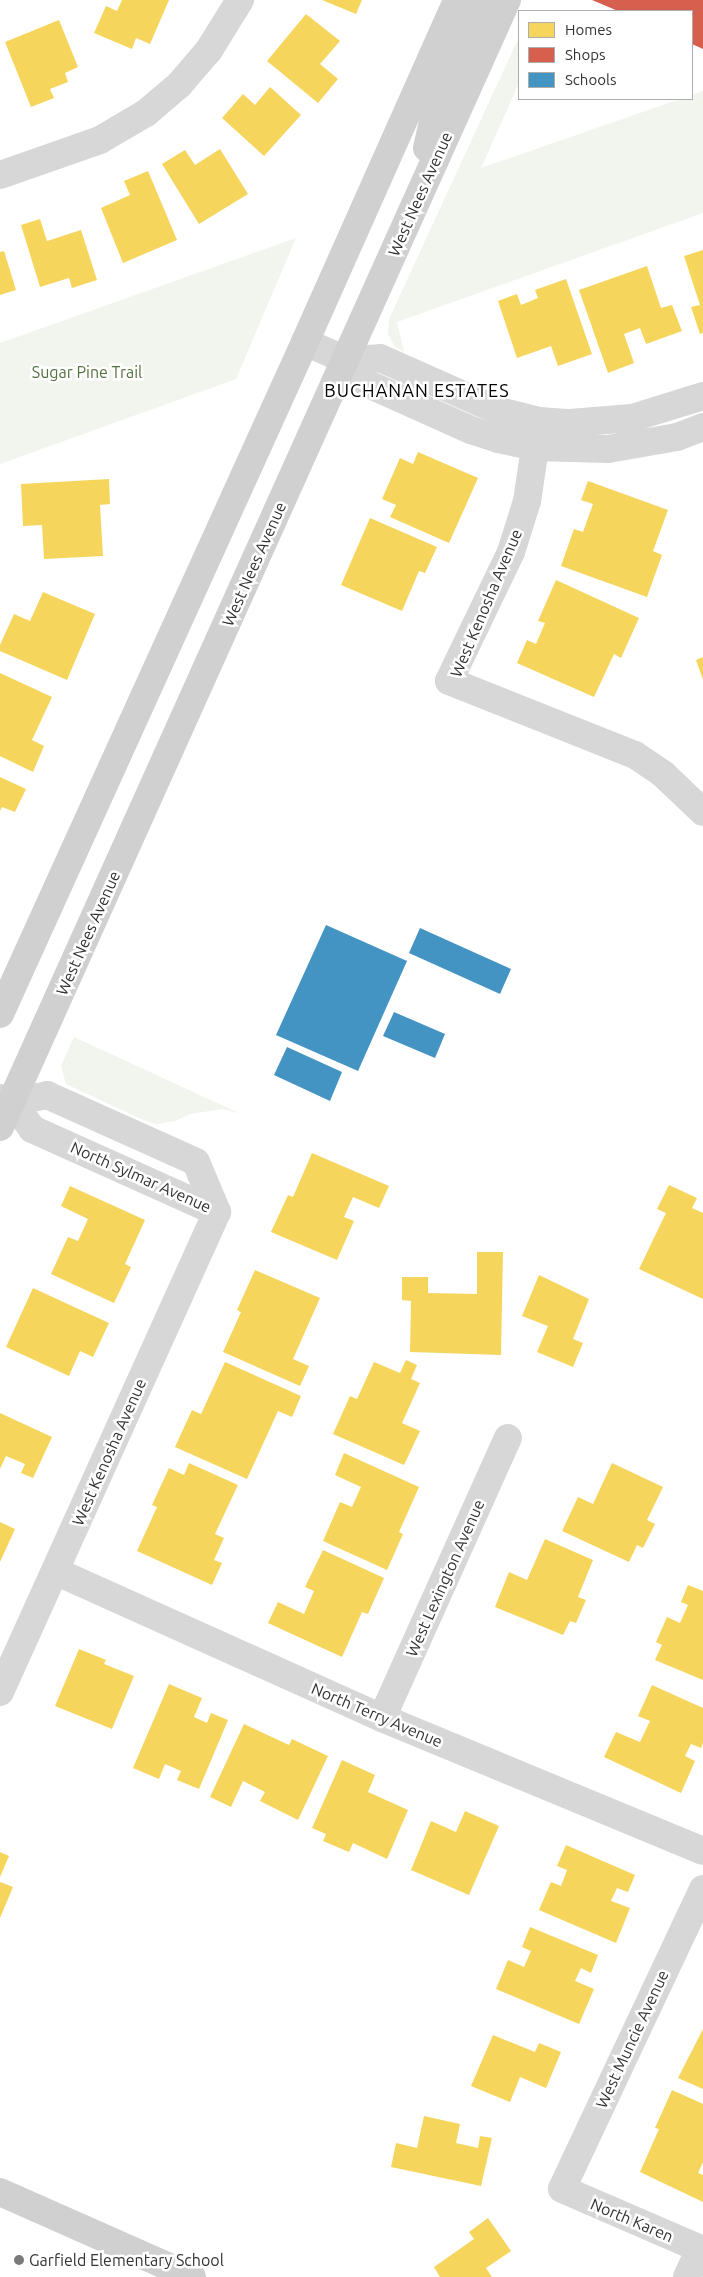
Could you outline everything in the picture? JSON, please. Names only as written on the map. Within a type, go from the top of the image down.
[{"type":"main road","points":[[0,1014],[305,342],[457,0]]},
{"type":"main road","points":[[414,206],[437,104],[484,0]]},
{"type":"main road","name":"West Nees Avenue","points":[[0,1127],[6,1100],[346,360],[507,0]]},
{"type":"main road","points":[[0,2192],[192,2277]]},
{"type":"street","points":[[0,175],[100,140],[146,113],[179,85],[209,50],[240,0]]},
{"type":"street","points":[[305,342],[346,360],[368,384],[471,430],[537,434],[608,449],[677,437],[703,427]]},
{"type":"street","points":[[537,434],[570,423],[632,418],[703,396]]},
{"type":"street","name":"West Kenosha Avenue","points":[[537,434],[527,501],[511,552],[449,681],[635,755],[662,774],[703,812]]},
{"type":"street","name":"North Sylmar Avenue","points":[[6,1100],[47,1094],[196,1162],[217,1212]]},
{"type":"street","name":"North Sylmar Avenue","points":[[6,1100],[32,1129],[217,1212]]},
{"type":"street","name":"West Kenosha Avenue","points":[[0,1692],[217,1212]]},
{"type":"street","name":"West Lexington Avenue","points":[[382,1718],[508,1438]]},
{"type":"street","name":"North Terry Avenue","points":[[55,1571],[382,1718],[703,1851]]},
{"type":"street","name":"West Muncie Avenue","points":[[562,2189],[703,1889]]},
{"type":"street","name":"North Karen","points":[[562,2189],[702,2250]]},
{"type":"street","points":[[687,2277],[702,2250]]},
{"type":"green space","points":[[518,39],[518,85],[481,168],[677,100],[693,100],[693,95],[703,91],[703,213],[397,322],[404,352],[395,347],[388,334],[389,319]]},
{"type":"green space","name":"Sugar Pine Trail","points":[[296,238],[236,379],[0,464],[0,343]]},
{"type":"green space","points":[[74,1037],[241,1114],[223,1109],[190,1114],[175,1121],[156,1124],[141,1119],[66,1084],[61,1066]]},
{"type":"building: Homes","points":[[122,0],[169,0],[150,44],[136,38],[132,49],[94,33],[106,6],[117,11]]},
{"type":"building: Homes","points":[[322,0],[362,0],[356,14]]},
{"type":"building: Homes","points":[[306,14],[340,41],[320,64],[338,79],[318,103],[267,61]]},
{"type":"building: Homes","points":[[59,20],[78,67],[65,73],[68,82],[50,89],[54,98],[31,107],[5,42]]},
{"type":"building: Homes","points":[[270,87],[301,115],[264,156],[222,118],[243,94],[255,105]]},
{"type":"building: Homes","points":[[220,149],[248,194],[199,224],[162,164],[185,150],[195,165]]},
{"type":"building: Homes","points":[[148,171],[177,240],[123,263],[101,208],[130,195],[124,181]]},
{"type":"building: Homes","points":[[40,219],[47,241],[81,230],[97,280],[72,288],[69,278],[40,287],[21,225]]},
{"type":"building: Homes","points":[[703,250],[703,333],[700,334],[691,307],[700,305],[684,256]]},
{"type":"building: Homes","points":[[4,251],[16,290],[0,295],[0,252]]},
{"type":"building: Homes","points":[[647,266],[661,308],[672,305],[682,331],[646,344],[640,328],[624,334],[634,363],[608,373],[579,290]]},
{"type":"building: Homes","points":[[566,279],[592,354],[558,366],[551,346],[517,358],[498,301],[517,294],[521,305],[538,298],[535,290]]},
{"type":"building: Homes","points":[[418,452],[478,478],[449,543],[390,517],[396,505],[382,499],[400,458],[413,464]]},
{"type":"building: Homes","points":[[109,479],[110,504],[100,505],[103,556],[44,559],[42,525],[23,526],[21,484]]},
{"type":"building: Homes","points":[[588,481],[668,510],[653,551],[662,555],[647,597],[561,566],[574,529],[583,532],[593,504],[581,500]]},
{"type":"building: Homes","points":[[370,518],[437,547],[425,573],[419,571],[402,611],[341,585]]},
{"type":"building: Homes","points":[[556,580],[639,618],[621,658],[614,654],[594,697],[517,663],[527,640],[536,644],[545,623],[538,621]]},
{"type":"building: Homes","points":[[43,592],[95,614],[67,680],[0,651],[0,645],[14,614],[30,621]]},
{"type":"building: Homes","points":[[703,657],[703,680],[696,660]]},
{"type":"building: Homes","points":[[0,673],[52,697],[32,740],[44,746],[33,772],[0,756]]},
{"type":"building: Homes","points":[[0,777],[26,789],[15,812],[2,807],[0,811]]},
{"type":"building: Homes","points":[[312,1153],[389,1186],[379,1208],[353,1197],[344,1217],[354,1221],[337,1260],[271,1232],[288,1195],[293,1197]]},
{"type":"building: Homes","points":[[669,1185],[697,1198],[692,1208],[703,1213],[703,1299],[639,1269],[666,1213],[657,1209]]},
{"type":"building: Homes","points":[[70,1186],[145,1220],[125,1264],[131,1267],[114,1303],[51,1274],[68,1237],[78,1241],[88,1219],[61,1206]]},
{"type":"building: Homes","points":[[477,1252],[503,1252],[501,1355],[410,1352],[411,1301],[402,1300],[402,1277],[428,1277],[428,1293],[477,1294]]},
{"type":"building: Homes","points":[[255,1270],[320,1298],[293,1359],[309,1366],[300,1386],[223,1352],[241,1312],[237,1310]]},
{"type":"building: Homes","points":[[539,1275],[589,1299],[573,1339],[583,1343],[573,1367],[537,1352],[548,1326],[522,1316]]},
{"type":"building: Homes","points":[[33,1288],[109,1323],[93,1357],[80,1351],[69,1376],[6,1347]]},
{"type":"building: Homes","points":[[406,1360],[417,1365],[411,1379],[420,1383],[402,1423],[420,1431],[404,1465],[333,1434],[350,1396],[357,1399],[374,1362],[400,1373]]},
{"type":"building: Homes","points":[[225,1362],[301,1396],[292,1417],[278,1411],[247,1479],[175,1447],[192,1410],[201,1414]]},
{"type":"building: Homes","points":[[0,1413],[52,1437],[33,1478],[21,1473],[25,1464],[6,1456],[0,1469]]},
{"type":"building: Homes","points":[[344,1453],[419,1487],[399,1532],[403,1534],[387,1570],[323,1541],[340,1502],[352,1507],[361,1487],[335,1475]]},
{"type":"building: Homes","points":[[189,1463],[238,1485],[215,1534],[224,1538],[214,1560],[222,1563],[212,1585],[137,1551],[157,1507],[152,1505],[169,1468],[184,1475]]},
{"type":"building: Homes","points":[[612,1463],[663,1487],[647,1520],[655,1524],[643,1548],[637,1545],[629,1562],[562,1531],[578,1497],[593,1504]]},
{"type":"building: Homes","points":[[0,1522],[15,1529],[0,1562]]},
{"type":"building: Homes","points":[[545,1539],[593,1560],[578,1597],[586,1600],[576,1623],[570,1621],[563,1635],[495,1607],[509,1572],[527,1580]]},
{"type":"building: Homes","points":[[323,1550],[384,1578],[368,1614],[362,1612],[342,1657],[268,1623],[278,1602],[304,1614],[314,1591],[305,1587]]},
{"type":"building: Homes","points":[[688,1585],[703,1591],[703,1680],[655,1660],[662,1645],[656,1642],[667,1617],[680,1623],[688,1605],[681,1602]]},
{"type":"building: Homes","points":[[79,1649],[106,1660],[104,1664],[134,1676],[112,1729],[55,1706]]},
{"type":"building: Homes","points":[[169,1684],[202,1698],[194,1717],[207,1723],[211,1713],[228,1720],[199,1789],[177,1780],[181,1771],[165,1764],[159,1779],[133,1768]]},
{"type":"building: Homes","points":[[652,1685],[703,1708],[703,1743],[701,1748],[691,1744],[685,1756],[695,1761],[681,1793],[604,1757],[616,1732],[640,1742],[650,1721],[638,1716]]},
{"type":"building: Homes","points":[[244,1724],[289,1745],[292,1739],[328,1756],[298,1820],[260,1801],[265,1792],[243,1781],[231,1807],[210,1797]]},
{"type":"building: Homes","points":[[342,1760],[375,1775],[368,1792],[408,1810],[387,1859],[353,1843],[349,1852],[323,1841],[326,1834],[312,1828]]},
{"type":"building: Homes","points":[[465,1811],[499,1826],[469,1895],[411,1870],[431,1821],[456,1832]]},
{"type":"building: Homes","points":[[566,1845],[635,1875],[628,1892],[617,1888],[611,1901],[630,1908],[616,1943],[539,1910],[551,1882],[561,1886],[567,1870],[557,1866]]},
{"type":"building: Homes","points":[[0,1852],[9,1856],[0,1877]]},
{"type":"building: Homes","points":[[0,1882],[13,1887],[0,1918]]},
{"type":"building: Homes","points":[[530,1927],[598,1955],[591,1973],[581,1968],[575,1981],[594,1989],[579,2024],[496,1989],[508,1960],[524,1967],[531,1951],[522,1947]]},
{"type":"building: Homes","points":[[703,2029],[703,2089],[678,2078]]},
{"type":"building: Homes","points":[[493,2035],[535,2052],[539,2043],[561,2052],[546,2088],[520,2077],[510,2102],[471,2086]]},
{"type":"building: Homes","points":[[672,2090],[703,2104],[703,2162],[698,2173],[703,2175],[703,2202],[640,2172],[659,2129],[655,2128]]},
{"type":"building: Homes","points":[[424,2116],[460,2124],[456,2143],[478,2148],[480,2136],[492,2138],[481,2186],[391,2167],[396,2143],[417,2148]]},
{"type":"building: Homes","points":[[488,2218],[511,2251],[486,2268],[492,2277],[440,2277],[434,2267],[474,2239],[469,2232]]},
{"type":"building: Shops","points":[[592,0],[703,0],[703,49],[693,44],[693,10],[616,10]]},
{"type":"building: Schools","points":[[326,925],[407,961],[358,1071],[276,1035]]},
{"type":"building: Schools","points":[[420,928],[511,969],[500,994],[409,953]]},
{"type":"building: Schools","points":[[394,1012],[445,1034],[435,1058],[383,1036]]},
{"type":"building: Schools","points":[[287,1047],[342,1072],[330,1101],[274,1075]]},
{"type":"place","name":"Garfield Elementary School","points":[[19,2260]]},
{"type":"district","name":"BUCHANAN ESTATES","points":[[417,390]]}]
